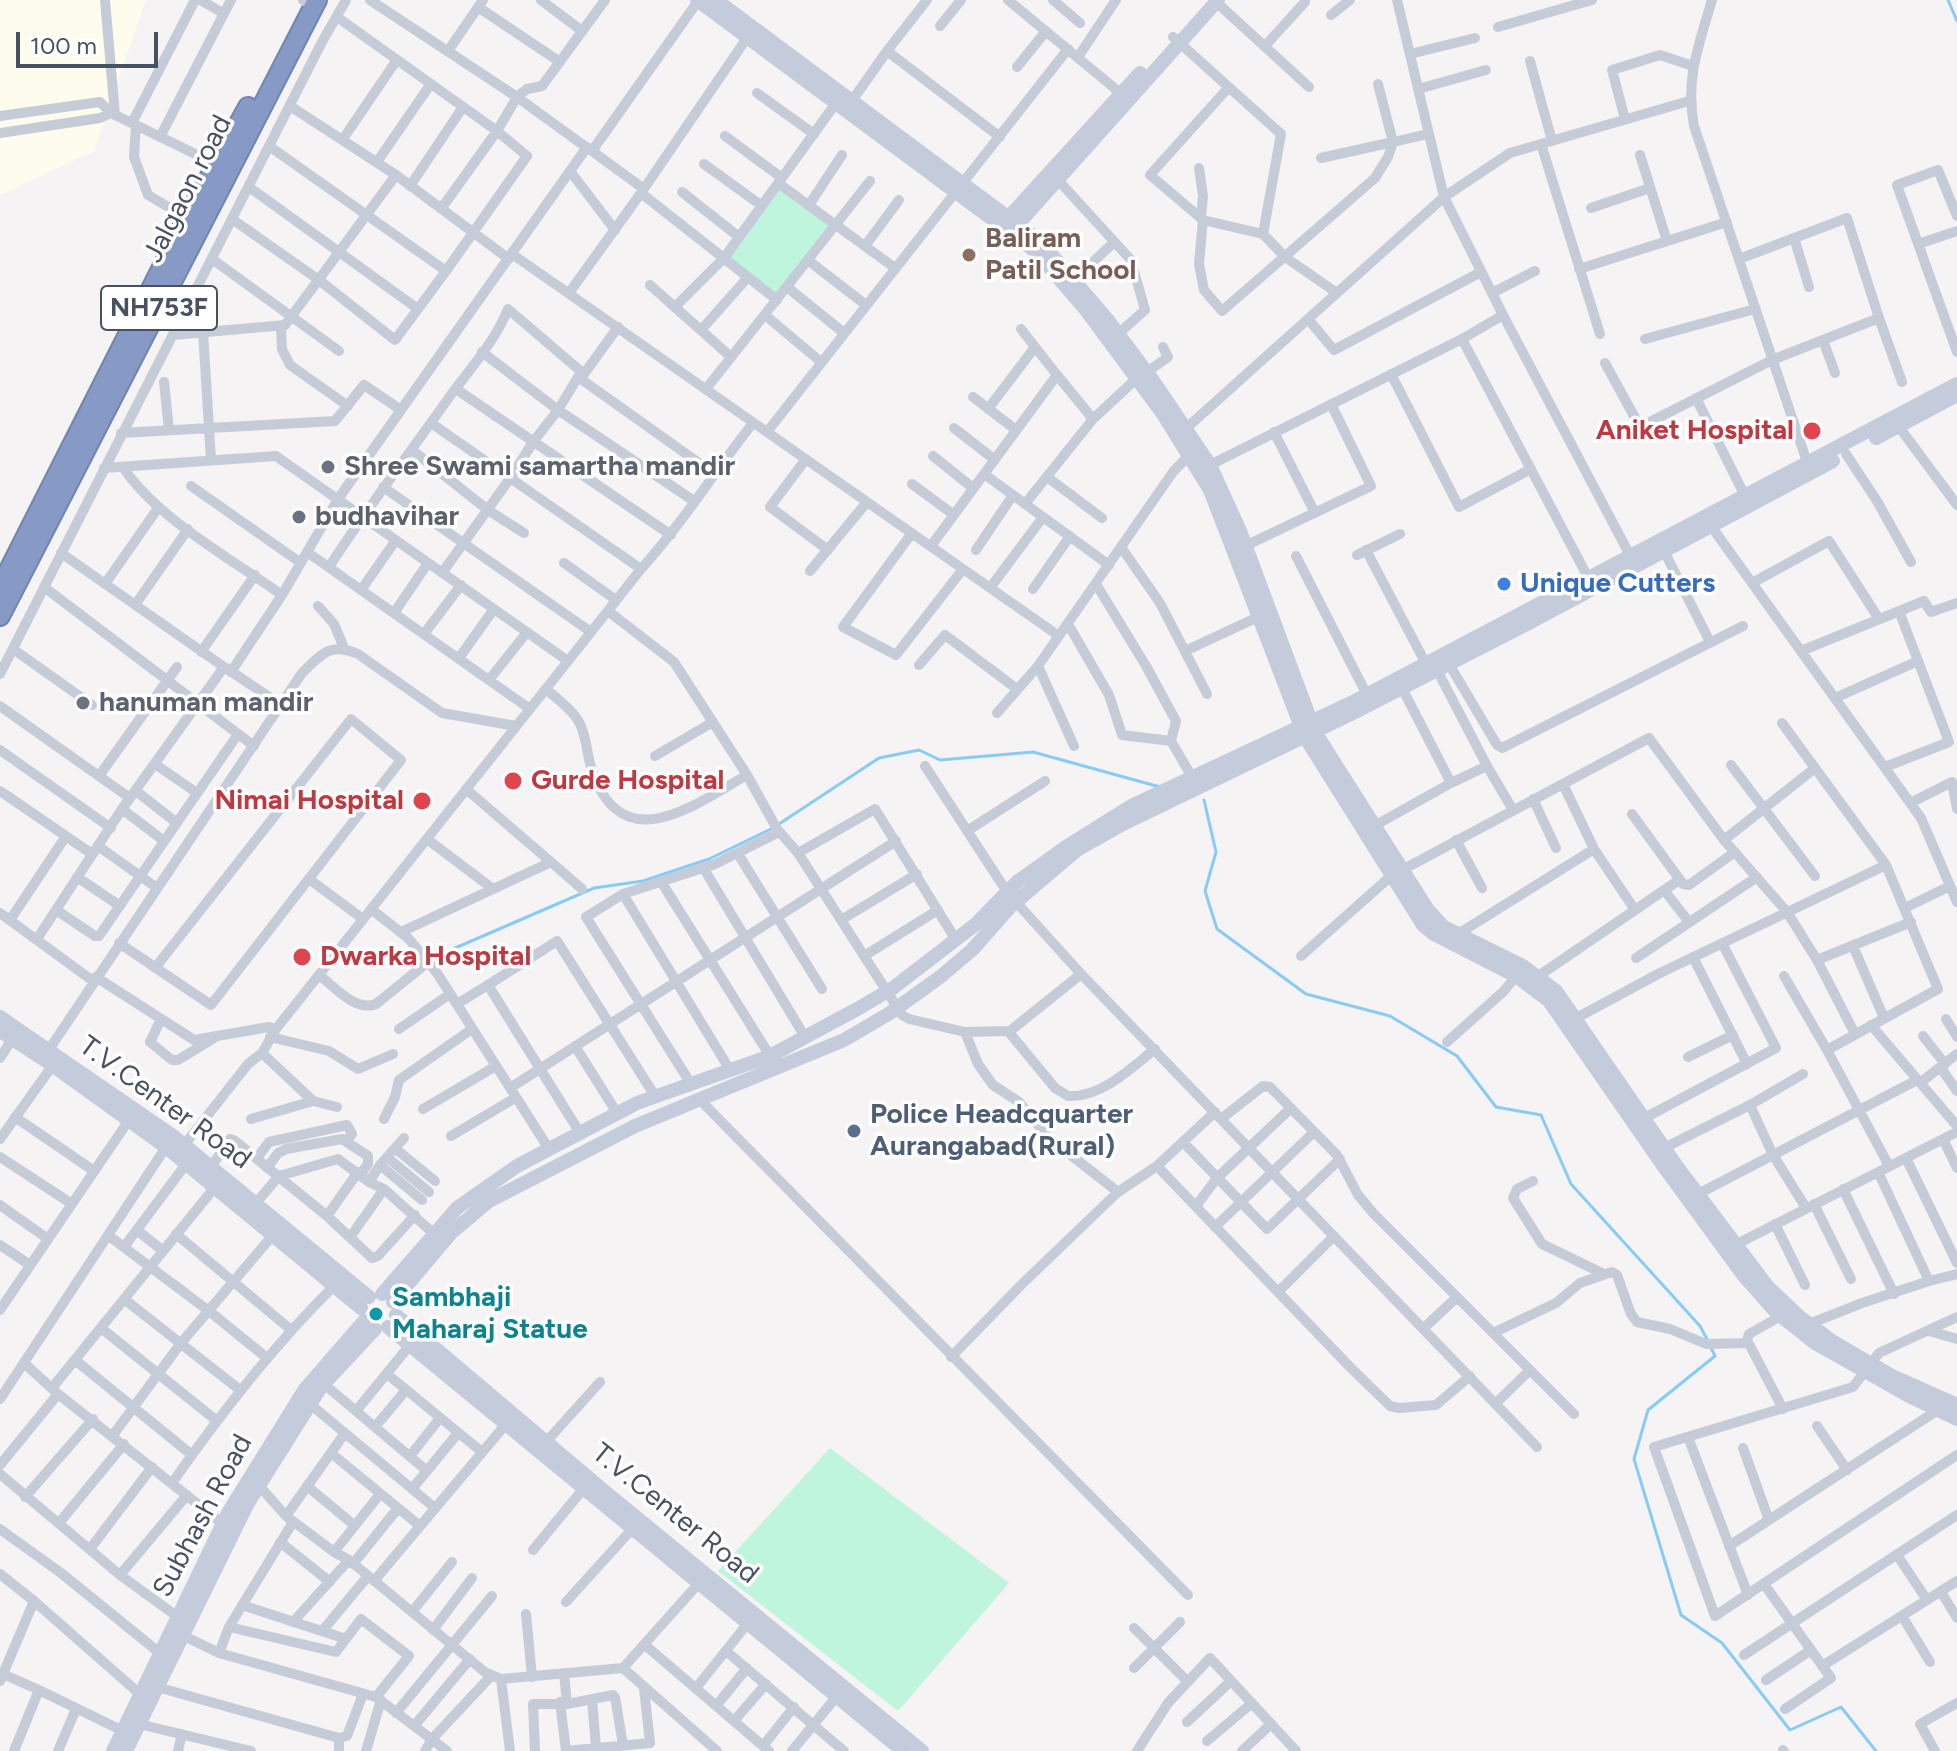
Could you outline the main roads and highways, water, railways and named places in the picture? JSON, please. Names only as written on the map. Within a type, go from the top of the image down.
[{"type":"highway","name":"Jalgaon road","points":[[0,588],[187,218],[304,0]]},
{"type":"highway","name":"Jalgaon road","points":[[0,616],[317,0]]},
{"type":"waterway","points":[[1948,0],[1957,21]]},
{"type":"waterway","points":[[439,955],[594,888],[643,881],[709,859],[773,828],[879,758],[919,750],[940,760],[1033,752],[1160,787]]},
{"type":"waterway","points":[[1204,800],[1216,852],[1205,891],[1217,929],[1306,994],[1390,1016],[1457,1056],[1496,1107],[1541,1115],[1571,1184],[1700,1326],[1708,1341]]},
{"type":"waterway","points":[[1711,1348],[1715,1356],[1648,1410],[1634,1459],[1681,1615],[1722,1643],[1790,1730],[1841,1707],[1876,1751]]},
{"type":"place","name":"Baliram Patil School","points":[[969,255]]},
{"type":"place","name":"Aniket Hospital","points":[[1812,431]]},
{"type":"place","name":"Shree Swami samartha mandir","points":[[328,467]]},
{"type":"place","name":"budhavihar","points":[[299,517]]},
{"type":"place","name":"Unique Cutters","points":[[1504,584]]},
{"type":"place","name":"hanuman mandir","points":[[83,703]]},
{"type":"place","name":"Gurde Hospital","points":[[513,781]]},
{"type":"place","name":"Nimai Hospital","points":[[422,801]]},
{"type":"place","name":"Dwarka Hospital","points":[[302,957]]},
{"type":"place","name":"Police Headcquarter Aurangabad(Rural)","points":[[854,1131]]},
{"type":"place","name":"Sambhaji Maharaj Statue","points":[[376,1314]]}]
